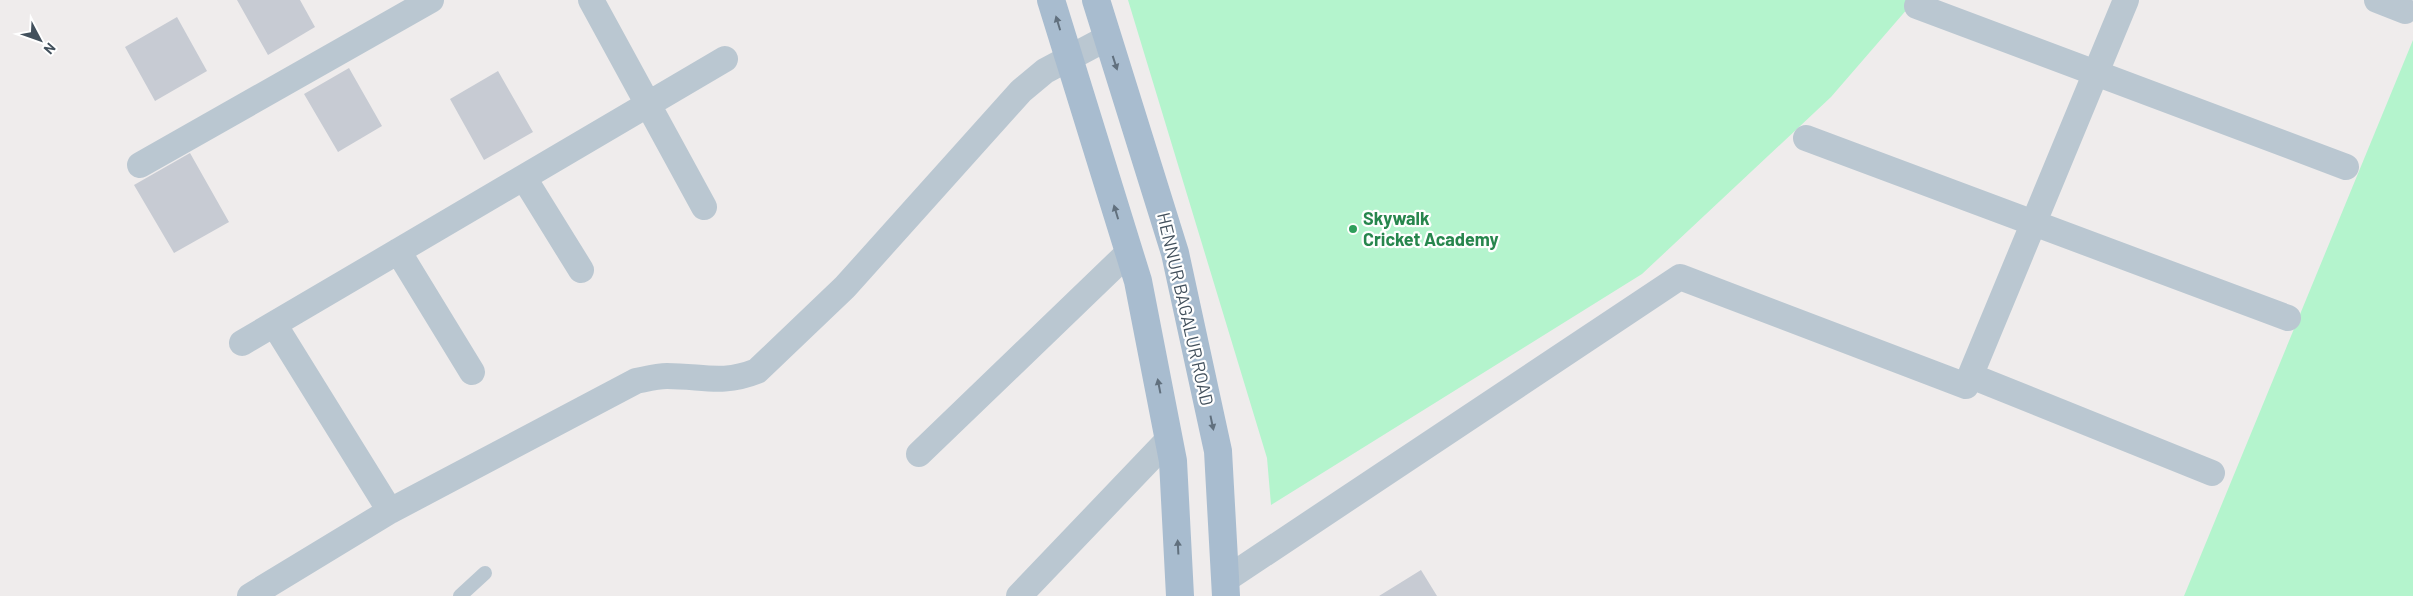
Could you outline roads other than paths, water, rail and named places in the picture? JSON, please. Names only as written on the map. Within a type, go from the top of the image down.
[{"type":"main road","points":[[1052,0],[1138,282],[1173,461],[1180,596]]},
{"type":"main road","name":"HENNUR BAGALUR ROAD","points":[[1096,0],[1179,272],[1218,451],[1225,588]]},
{"type":"street","points":[[140,165],[431,0]]},
{"type":"street","points":[[591,0],[704,207]]},
{"type":"street","points":[[1225,588],[1680,276],[1966,386],[2126,0]]},
{"type":"street","points":[[2377,0],[2405,11]]},
{"type":"street","points":[[1917,6],[2346,167]]},
{"type":"street","points":[[250,596],[390,511],[636,381],[666,376],[714,380],[739,378],[757,371],[845,287],[1021,91],[1045,71],[1107,38]]},
{"type":"street","points":[[242,343],[725,59]]},
{"type":"street","points":[[1806,138],[2288,318]]},
{"type":"street","points":[[524,178],[582,270]]},
{"type":"street","points":[[398,251],[472,372]]},
{"type":"street","points":[[918,454],[1129,252]]},
{"type":"street","points":[[274,324],[390,511]]},
{"type":"street","points":[[1971,376],[2212,473]]},
{"type":"street","points":[[1019,596],[1169,439]]},
{"type":"lane","points":[[460,596],[486,573]]},
{"type":"place","name":"Skywalk Cricket Academy","points":[[1353,229]]}]
